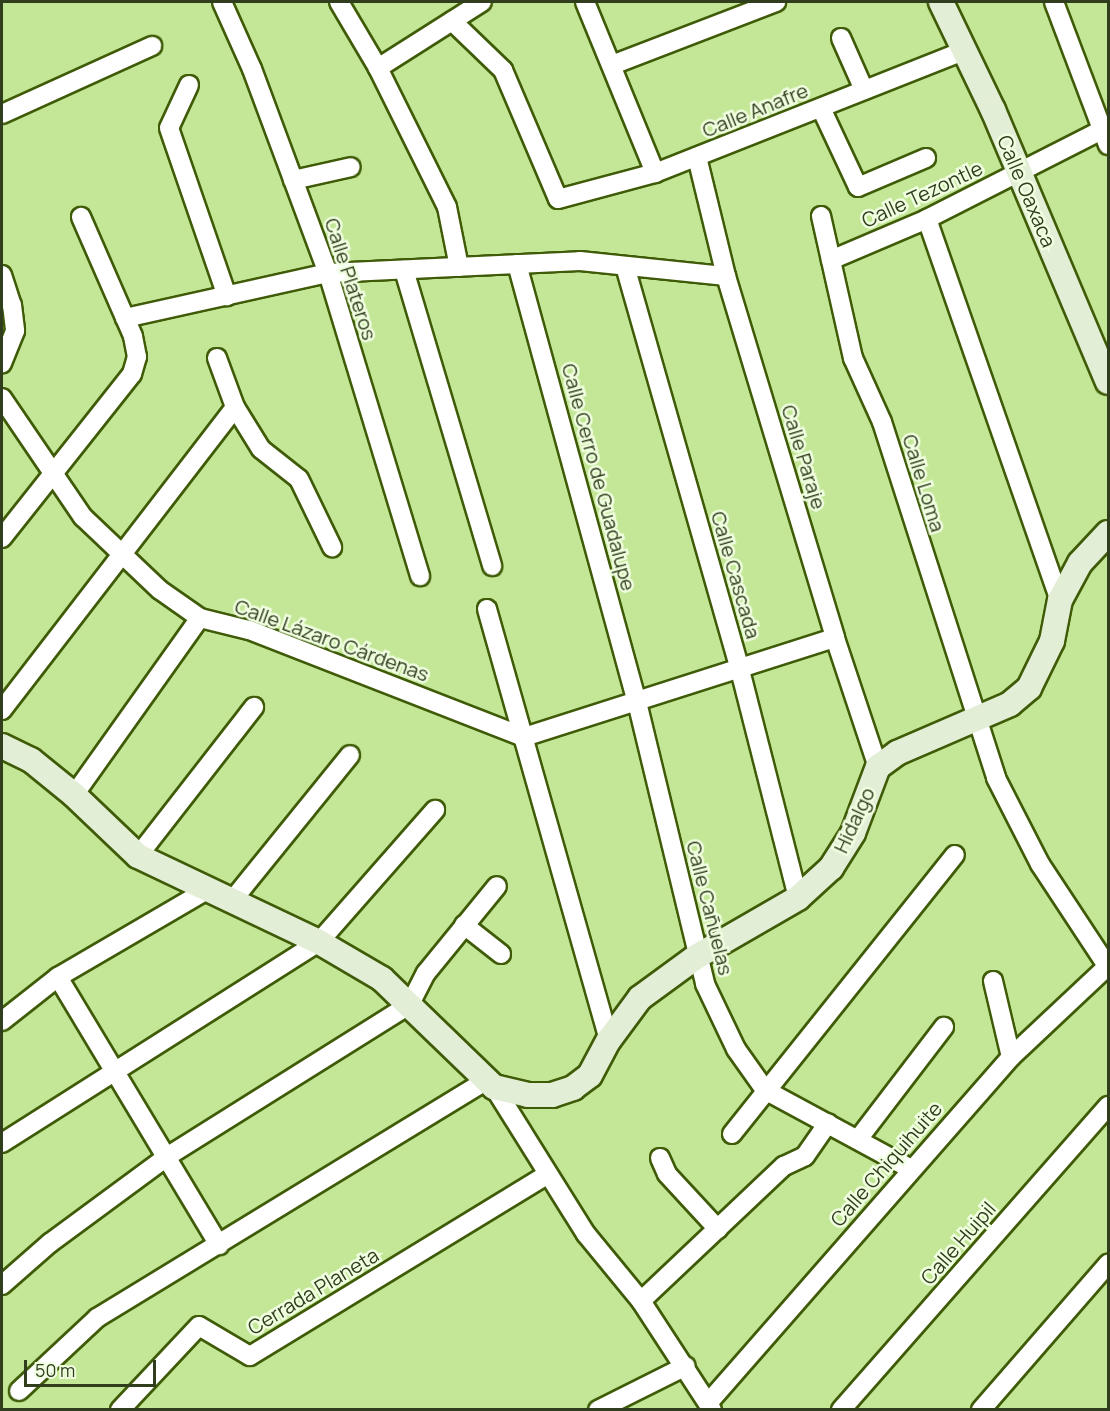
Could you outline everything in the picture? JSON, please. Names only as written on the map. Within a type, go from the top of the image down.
[{"type":"street","name":"Calle Plateros","points":[[222,2],[328,273],[420,576]]},
{"type":"street","points":[[339,2],[378,68],[447,207],[459,267]]},
{"type":"street","points":[[378,68],[482,2]]},
{"type":"street","points":[[585,2],[655,173]]},
{"type":"street","points":[[612,65],[776,2]]},
{"type":"street","name":"Calle Oaxaca","points":[[941,2],[965,50],[1108,382]]},
{"type":"street","name":"Calle Tezontle","points":[[831,260],[927,219],[1019,173],[1105,137],[1054,2]]},
{"type":"street","name":"Calle Anafre","points":[[452,21],[503,70],[558,199],[655,173],[965,50]]},
{"type":"street","points":[[841,38],[864,90]]},
{"type":"street","points":[[2,114],[152,46]]},
{"type":"street","points":[[189,85],[169,128],[227,296]]},
{"type":"street","points":[[821,108],[858,187],[926,158]]},
{"type":"street","name":"Calle Paraje","points":[[697,157],[726,276],[835,638],[878,767]]},
{"type":"street","points":[[293,180],[351,167]]},
{"type":"street","name":"Calle Loma","points":[[821,216],[853,358],[882,422],[975,721],[996,778],[1040,864],[1108,966]]},
{"type":"street","points":[[2,538],[132,374],[137,357],[124,318],[81,217]]},
{"type":"street","points":[[927,219],[1060,600]]},
{"type":"street","points":[[124,318],[328,273],[580,261],[726,276]]},
{"type":"street","name":"Calle Cerro de Guadalupe","points":[[517,264],[637,702]]},
{"type":"street","name":"Calle Cascada","points":[[625,266],[740,670],[798,898]]},
{"type":"street","points":[[404,270],[492,566]]},
{"type":"street","points":[[2,275],[12,305],[15,331],[2,364]]},
{"type":"street","points":[[217,358],[235,407],[261,449],[299,479],[332,547]]},
{"type":"street","name":"Calle Lázaro Cárdenas","points":[[2,398],[83,517],[123,555],[200,618],[249,630],[524,737]]},
{"type":"street","points":[[2,710],[235,407]]},
{"type":"street","name":"Hidalgo","points":[[490,1084],[528,1095],[552,1095],[573,1088],[590,1075],[609,1040],[640,998],[696,957],[798,898],[831,868],[853,833],[878,767],[897,753],[1010,704],[1029,688],[1052,641],[1060,600],[1080,563],[1108,533]]},
{"type":"street","points":[[487,609],[609,1040]]},
{"type":"street","points":[[74,795],[200,618]]},
{"type":"street","points":[[524,737],[835,638]]},
{"type":"street","name":"Calle Cañuelas","points":[[637,702],[696,957],[736,1049],[765,1090],[859,1138],[911,1169]]},
{"type":"street","points":[[138,856],[254,707]]},
{"type":"street","points":[[2,746],[31,760],[74,795],[138,856],[205,891],[319,942],[382,979],[410,1004],[490,1084],[586,1234],[640,1301],[686,1366],[710,1406]]},
{"type":"street","points":[[231,902],[350,756]]},
{"type":"street","points":[[2,1143],[112,1070],[319,942],[435,810]]},
{"type":"street","points":[[732,1134],[955,855]]},
{"type":"street","points":[[2,1285],[50,1243],[168,1156],[410,1004],[426,973],[497,886]]},
{"type":"street","points":[[2,1021],[58,977],[205,891]]},
{"type":"street","points":[[464,925],[501,954]]},
{"type":"street","name":"Calle Chiquihuite","points":[[710,1406],[911,1169],[1011,1057],[1108,966]]},
{"type":"street","points":[[58,977],[112,1070],[168,1156],[219,1245]]},
{"type":"street","points":[[993,981],[1011,1057]]},
{"type":"street","points":[[859,1138],[944,1027]]},
{"type":"street","points":[[19,1392],[97,1318],[490,1084]]},
{"type":"street","name":"Calle Huipil","points":[[841,1410],[1108,1106]]},
{"type":"street","points":[[640,1301],[784,1166],[805,1155],[828,1123]]},
{"type":"street","points":[[660,1158],[667,1174],[718,1229]]},
{"type":"street","name":"Cerrada Planeta","points":[[120,1410],[200,1326],[250,1356],[548,1174]]},
{"type":"street","points":[[981,1410],[1108,1263]]},
{"type":"street","points":[[598,1410],[686,1366]]}]
